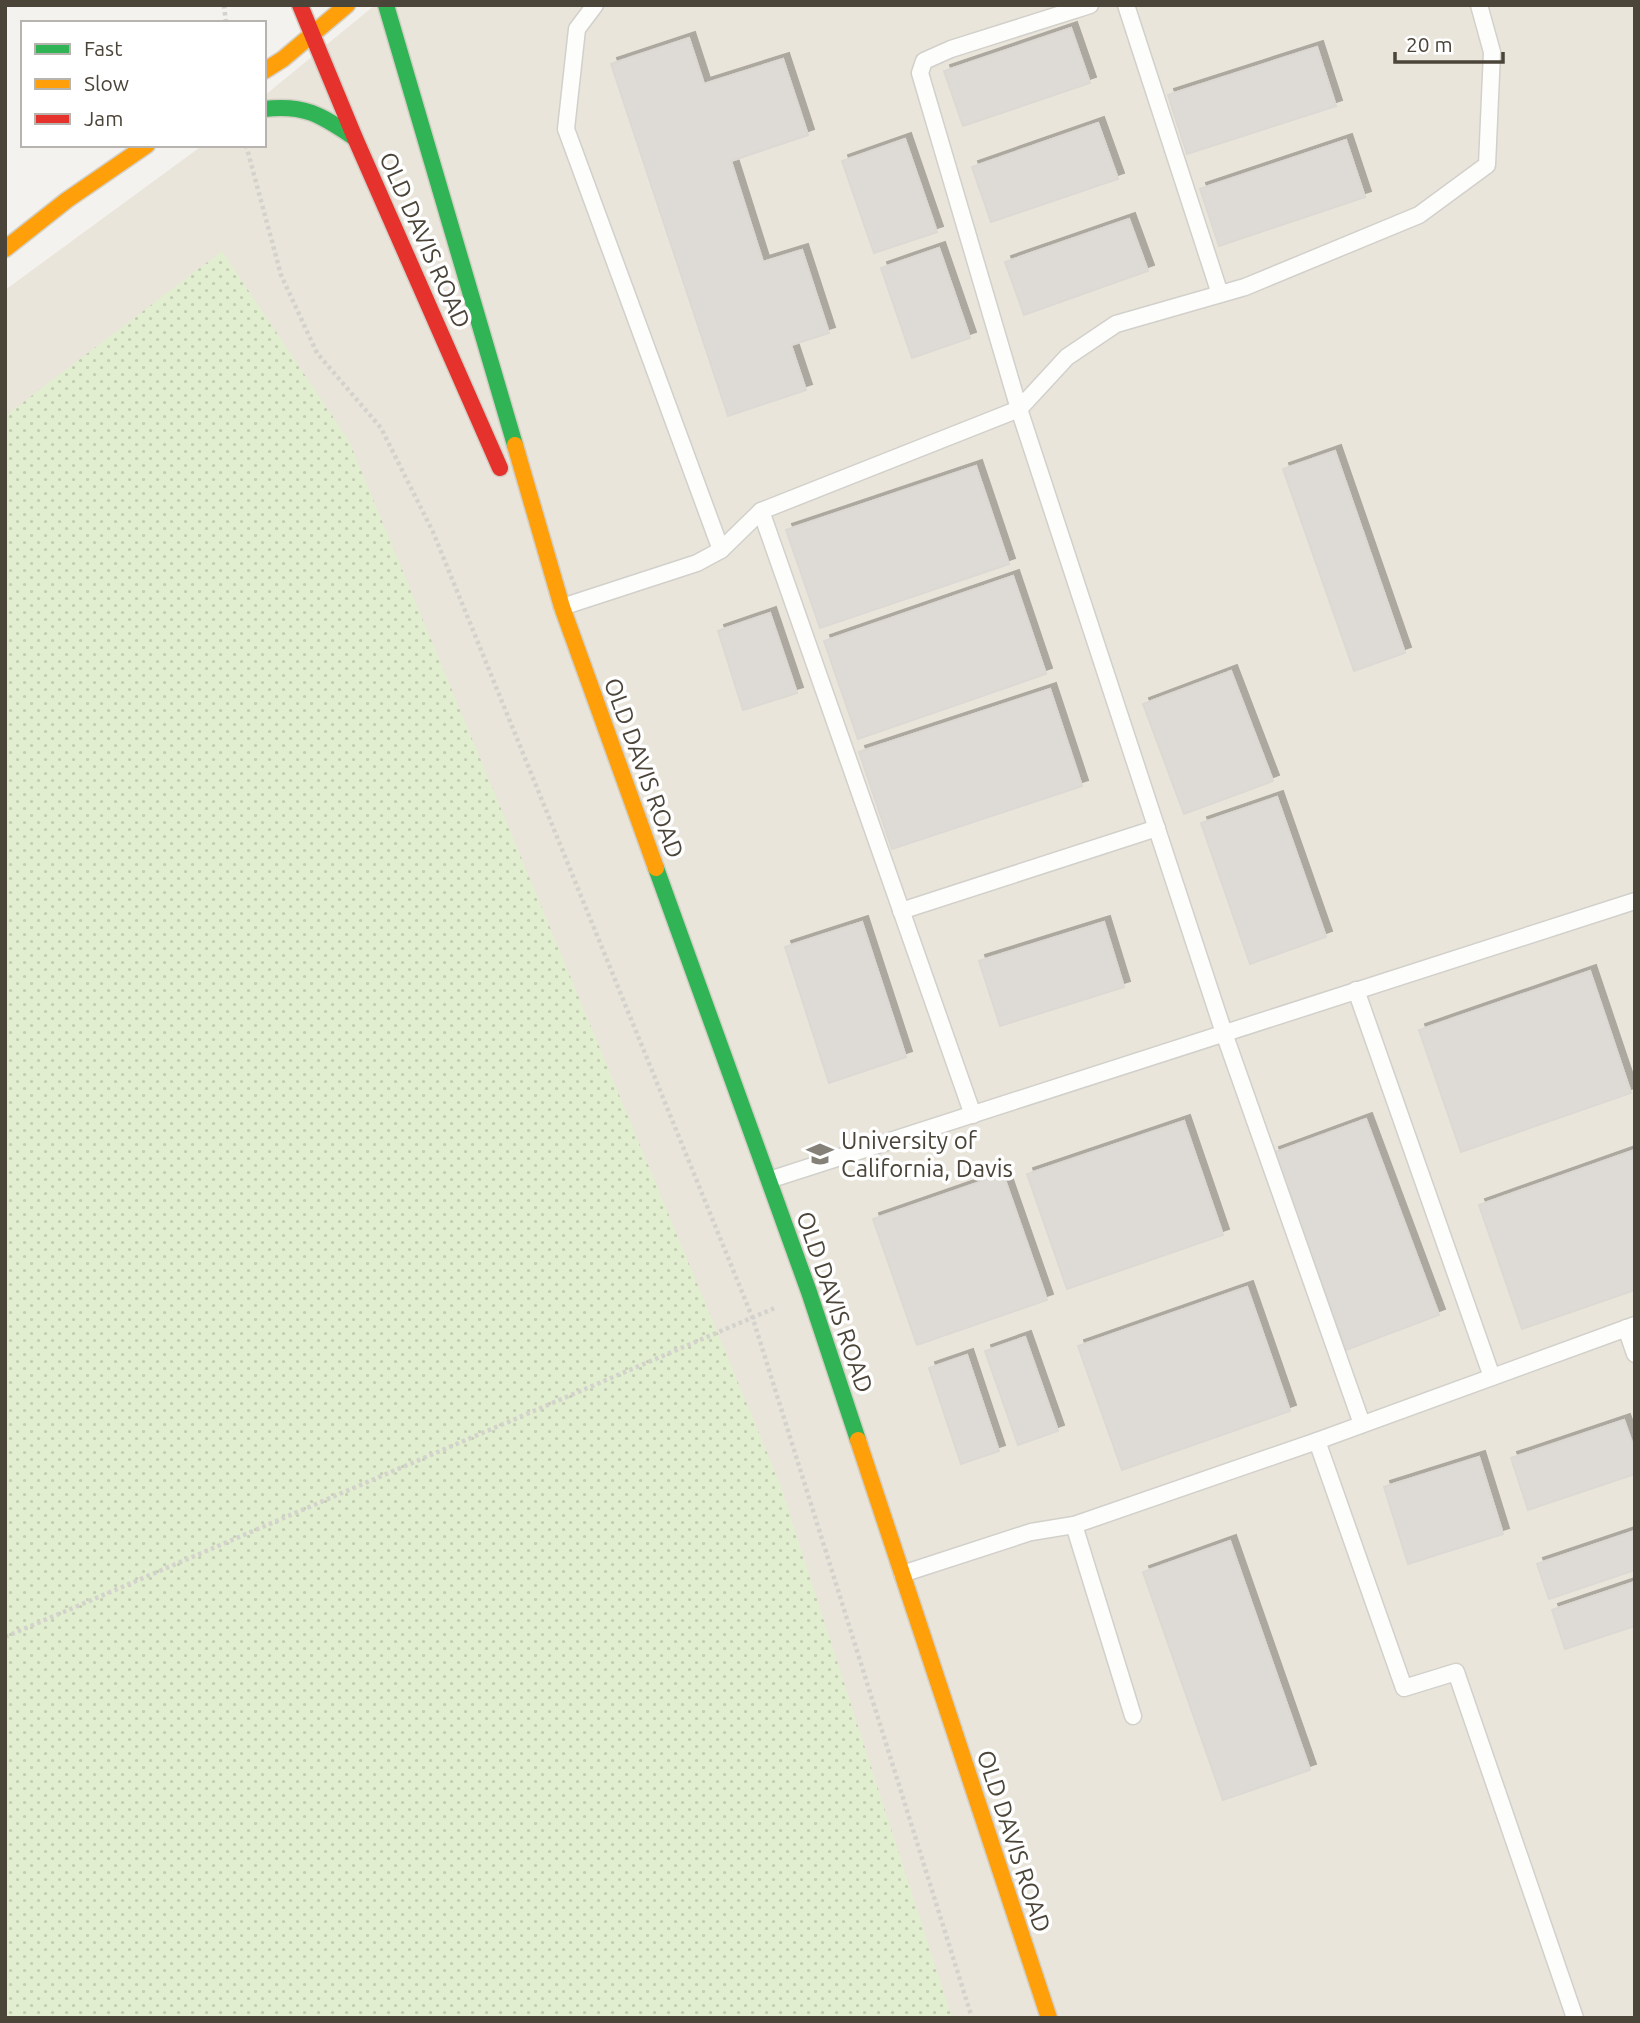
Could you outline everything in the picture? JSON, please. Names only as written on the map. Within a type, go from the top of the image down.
[{"type":"main road","name":"OLD DAVIS ROAD","points":[[300,5],[355,138],[562,607]]},
{"type":"main road","points":[[266,70],[283,59],[347,5]]},
{"type":"main road","name":"OLD DAVIS ROAD","points":[[386,5],[562,607],[809,1292],[1049,2018]]},
{"type":"main road","points":[[266,109],[288,105],[311,109],[355,138]]},
{"type":"main road","points":[[5,249],[67,200],[144,147]]},
{"type":"lane","points":[[595,5],[577,29],[566,129],[720,550]]},
{"type":"lane","points":[[1090,5],[951,48],[924,61],[920,73],[1019,409],[1224,1033],[1362,1424]]},
{"type":"lane","points":[[1126,5],[1220,294]]},
{"type":"lane","points":[[562,607],[697,563],[720,550],[761,511],[1019,409],[1068,357],[1116,324],[1245,287],[1419,215],[1486,165],[1492,52],[1479,5]]},
{"type":"lane","points":[[761,511],[973,1115]]},
{"type":"lane","points":[[901,911],[1157,828]]},
{"type":"lane","points":[[769,1180],[1635,901]]},
{"type":"lane","points":[[1356,990],[1492,1377]]},
{"type":"lane","points":[[902,1574],[1031,1532],[1074,1525],[1317,1441],[1630,1326],[1635,1354]]},
{"type":"lane","points":[[1317,1441],[1404,1688],[1456,1672],[1575,2018]]},
{"type":"lane","points":[[1074,1525],[1133,1716]]},
{"type":"path","points":[[247,147],[281,275],[317,353],[381,428],[433,532],[753,1319],[972,2018]]},
{"type":"path","points":[[5,1637],[753,1319],[809,1292]]},
{"type":"shaded area","name":"University of California, Davis","points":[[375,5],[1635,5],[1635,2018],[5,2018],[5,290],[200,147],[266,147],[266,94]]},
{"type":"green space","points":[[222,251],[349,441],[780,1484],[952,2018],[5,2018],[5,416]]},
{"type":"building","points":[[1071,28],[1090,83],[963,126],[944,71]]},
{"type":"building","points":[[689,38],[704,84],[783,59],[808,135],[731,161],[763,262],[802,250],[829,333],[791,345],[806,390],[728,416],[611,64]]},
{"type":"building","points":[[1317,47],[1336,106],[1187,154],[1168,95]]},
{"type":"building","points":[[1098,123],[1118,179],[991,222],[972,167]]},
{"type":"building","points":[[905,139],[937,232],[874,253],[842,161]]},
{"type":"building","points":[[1346,140],[1365,197],[1219,246],[1200,189]]},
{"type":"building","points":[[1129,219],[1148,271],[1024,315],[1005,262]]},
{"type":"building","points":[[939,248],[970,338],[912,358],[881,268]]},
{"type":"building","points":[[1335,451],[1405,653],[1354,671],[1283,469]]},
{"type":"building","points":[[976,466],[1009,564],[820,628],[786,530]]},
{"type":"building","points":[[1013,576],[1046,674],[858,739],[824,641]]},
{"type":"building","points":[[770,613],[797,693],[743,710],[718,631]]},
{"type":"building","points":[[1231,671],[1273,781],[1184,814],[1143,704]]},
{"type":"building","points":[[1050,689],[1082,786],[892,849],[859,752]]},
{"type":"building","points":[[1277,797],[1326,937],[1250,964],[1201,823]]},
{"type":"building","points":[[862,922],[906,1057],[829,1083],[785,947]]},
{"type":"building","points":[[1104,922],[1124,987],[1000,1026],[979,961]]},
{"type":"building","points":[[1590,971],[1631,1093],[1461,1152],[1419,1030]]},
{"type":"building","points":[[1366,1119],[1439,1315],[1346,1350],[1273,1153]]},
{"type":"building","points":[[1184,1121],[1223,1235],[1067,1289],[1027,1174]]},
{"type":"building","points":[[1635,1150],[1635,1290],[1522,1329],[1479,1205]]},
{"type":"building","points":[[1003,1174],[1047,1300],[917,1345],[873,1219]]},
{"type":"building","points":[[1247,1287],[1290,1411],[1122,1470],[1078,1346]]},
{"type":"building","points":[[1025,1337],[1058,1431],[1018,1445],[985,1351]]},
{"type":"building","points":[[967,1355],[999,1451],[961,1464],[929,1368]]},
{"type":"building","points":[[1624,1420],[1635,1451],[1635,1474],[1528,1510],[1511,1458]]},
{"type":"building","points":[[1479,1457],[1503,1534],[1408,1564],[1384,1487]]},
{"type":"building","points":[[1635,1531],[1635,1570],[1549,1599],[1537,1564]]},
{"type":"building","points":[[1230,1541],[1310,1770],[1223,1800],[1143,1572]]},
{"type":"building","points":[[1635,1582],[1635,1626],[1565,1649],[1552,1610]]},
{"type":"traffic: fast","points":[[386,5],[515,445]]},
{"type":"traffic: fast","points":[[266,109],[291,108],[313,113],[355,138]]},
{"type":"traffic: fast","points":[[656,868],[809,1292],[858,1440]]},
{"type":"traffic: slow","points":[[266,70],[283,59],[347,5]]},
{"type":"traffic: slow","points":[[5,249],[67,200],[144,147]]},
{"type":"traffic: slow","points":[[515,445],[562,607],[656,868]]},
{"type":"traffic: slow","points":[[858,1440],[1049,2018]]},
{"type":"traffic: jam","points":[[300,5],[355,138],[500,468]]},
{"type":"place","name":"University of California, Davis","points":[[820,1154]]}]
